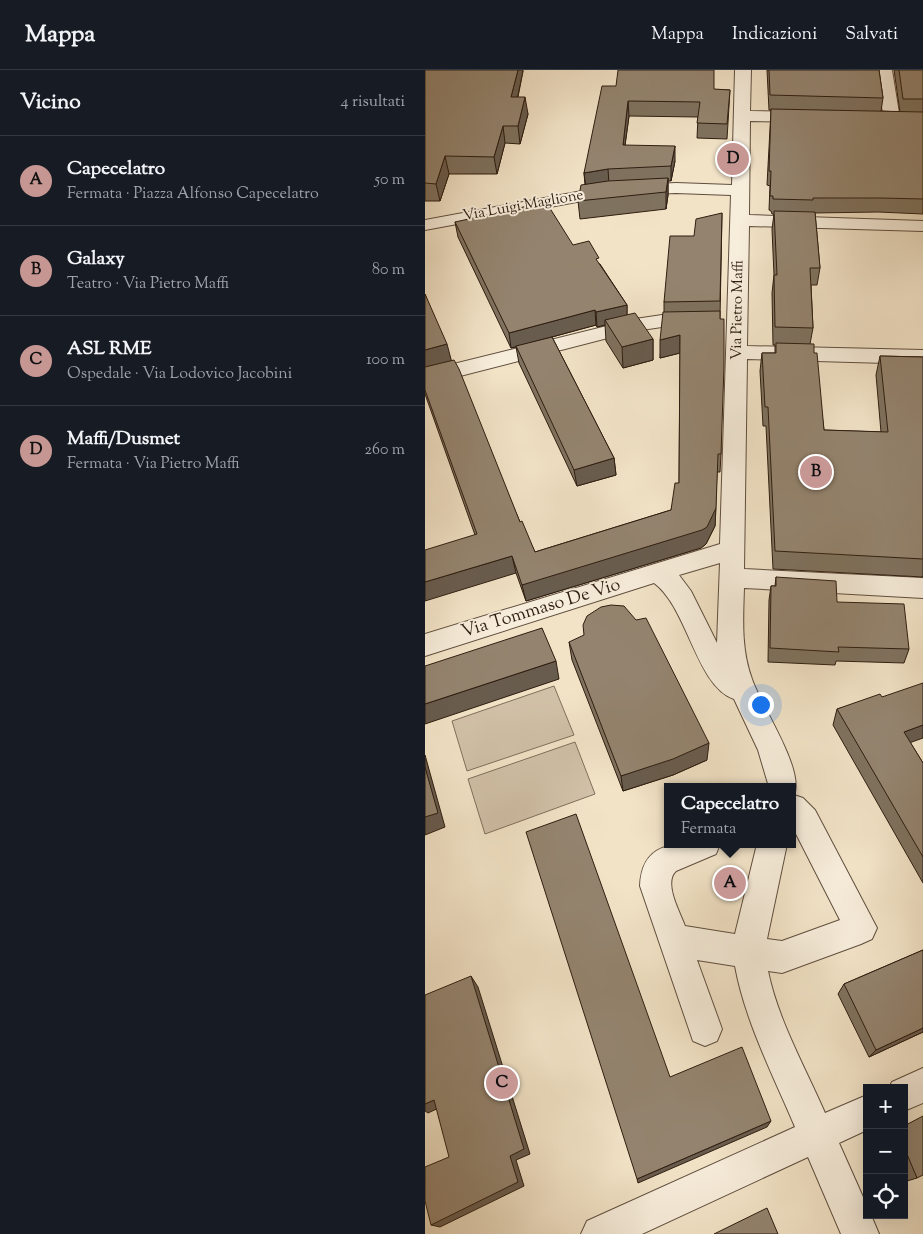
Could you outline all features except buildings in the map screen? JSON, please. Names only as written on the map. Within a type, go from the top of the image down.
[{"type":"street","name":"Via Pietro Maffi","points":[[743,70],[740,220],[724,321],[737,352],[731,655],[740,687],[751,709]]},
{"type":"street","points":[[873,119],[899,119],[884,70]]},
{"type":"street","points":[[742,116],[825,118]]},
{"type":"street","name":"Via Luigi Maglione","points":[[425,225],[609,191],[676,188],[741,190]]},
{"type":"street","points":[[740,220],[923,226]]},
{"type":"street","points":[[425,378],[635,326],[662,321],[724,321]]},
{"type":"street","points":[[737,352],[923,357]]},
{"type":"street","points":[[658,573],[733,549]]},
{"type":"street","points":[[658,573],[671,583],[681,595],[691,612],[707,649],[751,709],[778,765],[782,783]]},
{"type":"street","name":"Via Tommaso De Vio","points":[[425,645],[658,573]]},
{"type":"street","points":[[732,578],[923,588]]},
{"type":"street","points":[[673,940],[782,957],[861,928],[805,820],[796,811]]},
{"type":"street","points":[[695,848],[669,858],[660,865],[655,886],[705,1029]]},
{"type":"street","points":[[771,848],[755,911],[750,952],[755,987],[860,1234]]},
{"type":"street","points":[[908,1092],[923,1086]]},
{"type":"street","points":[[601,1234],[863,1114]]},
{"type":"shaded area","points":[[554,686],[574,735],[467,771],[452,721]]},
{"type":"shaded area","points":[[575,742],[595,794],[485,834],[468,779]]},
{"type":"place","name":"Maffi/Dusmet","points":[[733,159]]},
{"type":"place","name":"Galaxy","points":[[816,472]]},
{"type":"place","name":"Capecelatro","points":[[730,883]]},
{"type":"place","name":"ASL RME","points":[[502,1083]]}]
